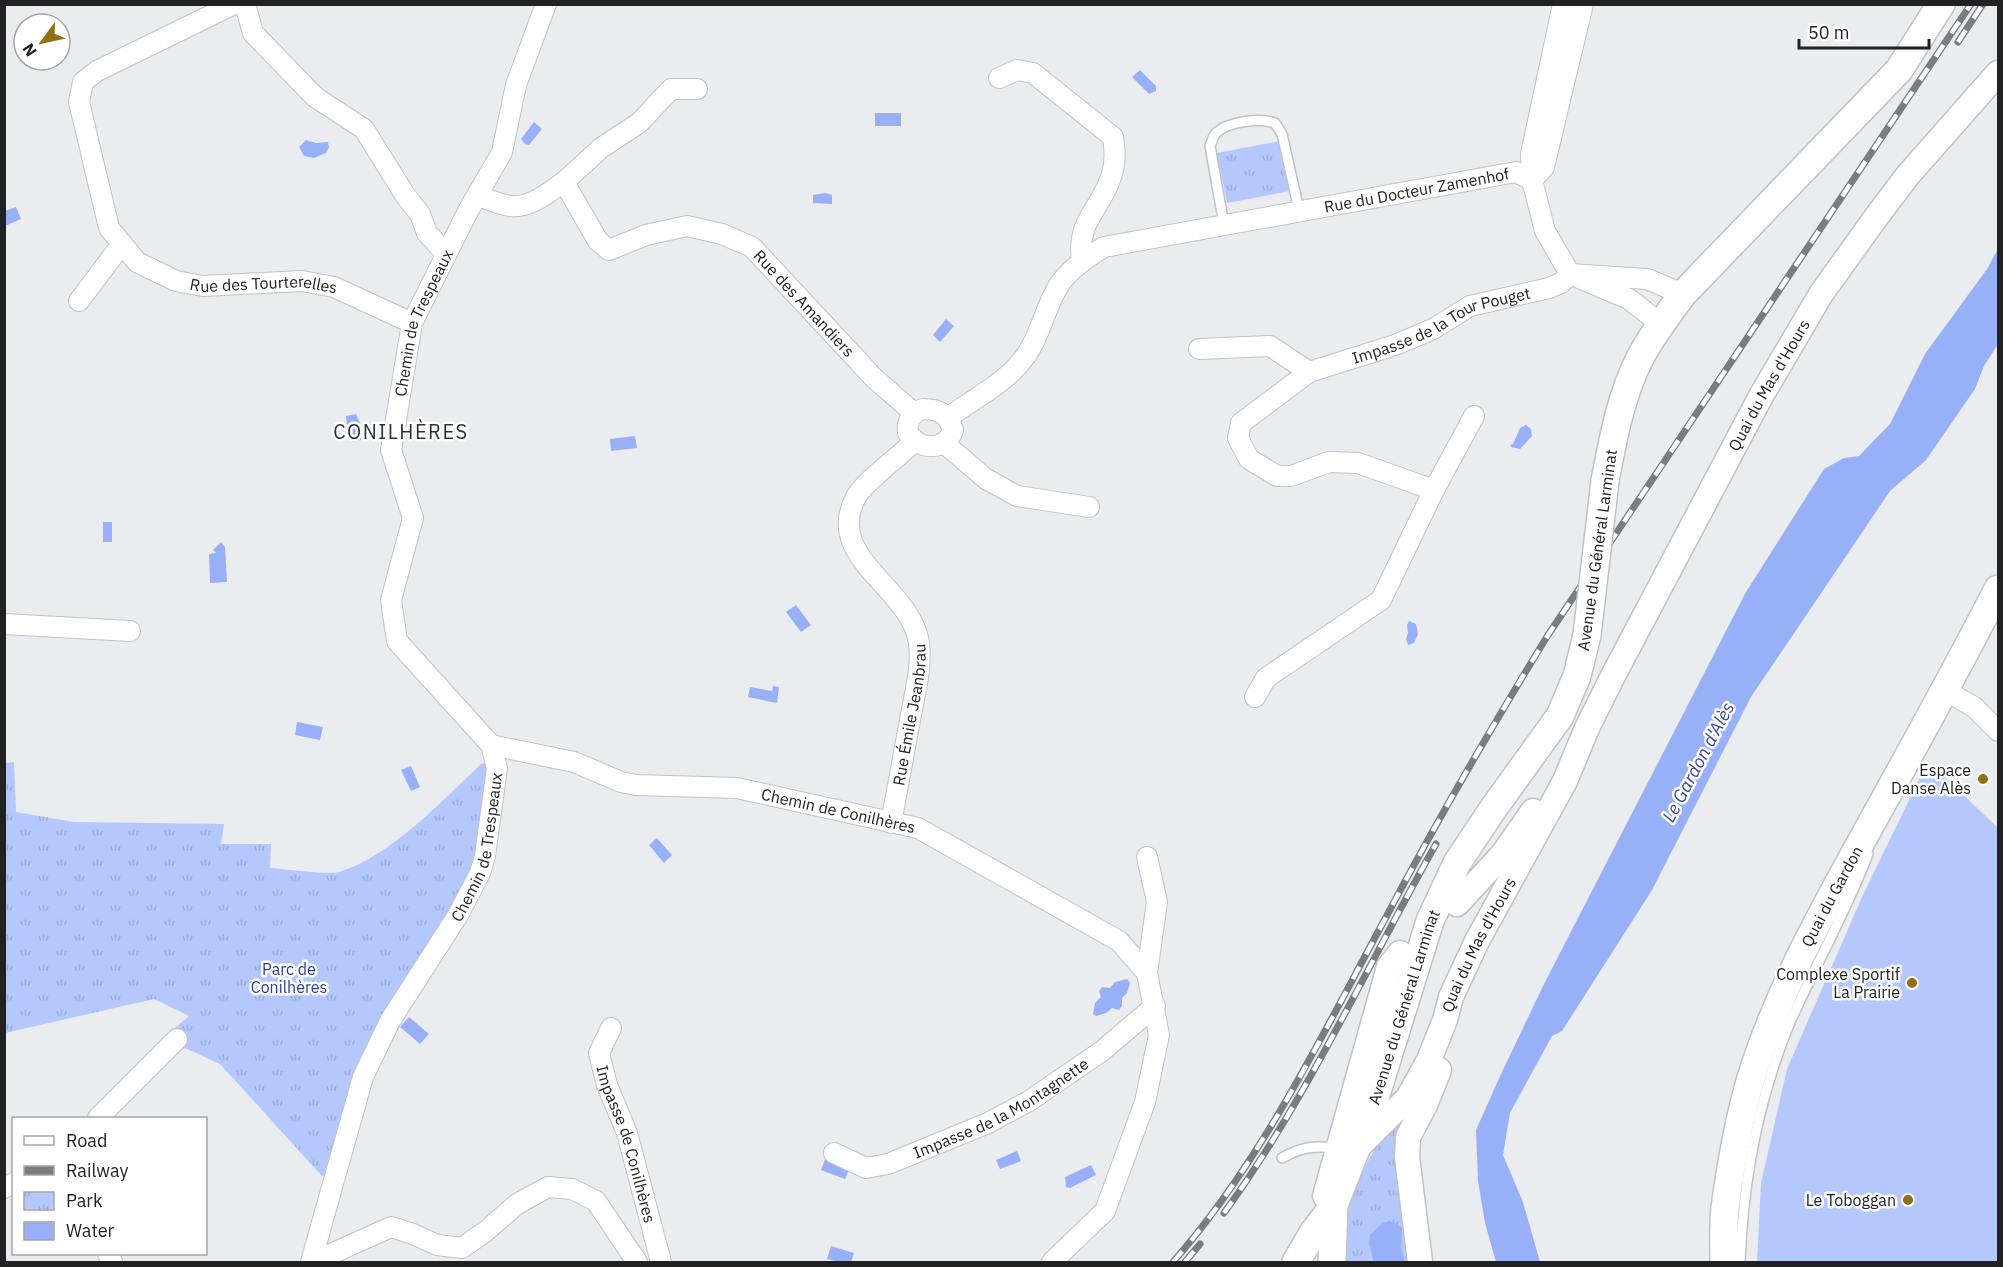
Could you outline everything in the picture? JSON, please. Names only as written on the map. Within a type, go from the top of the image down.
[{"type":"main road","name":"Avenue du Général Larminat","points":[[1332,1263],[1334,1205],[1348,1149],[1371,1111],[1430,921],[1457,863],[1492,809],[1560,716],[1577,676],[1587,635],[1605,481],[1617,418],[1640,357],[1683,294],[1899,70],[1941,4]]},
{"type":"main road","name":"Quai du Gardon","points":[[1724,1263],[1725,1210],[1739,1128],[1752,1076],[1767,1031],[1804,950],[1946,691],[1998,589]]},
{"type":"main road","points":[[1313,1233],[1334,1205]]},
{"type":"main road","name":"Quai du Mas d'Hours","points":[[1296,1263],[1313,1233]]},
{"type":"street","name":"Rue des Tourterelles","points":[[234,4],[97,71],[83,82],[79,102],[109,228],[136,262],[176,281],[203,286],[302,281],[334,287],[412,323]]},
{"type":"street","points":[[245,4],[253,33],[315,97],[364,129],[405,195],[420,214],[427,233],[446,254]]},
{"type":"street","name":"Chemin de Trespeaux","points":[[312,1263],[363,1077],[390,1021],[458,915],[480,873],[485,856],[497,768],[491,745],[397,640],[391,600],[413,518],[391,450],[412,323],[446,254],[502,152],[516,85],[546,4]]},
{"type":"street","points":[[1563,4],[1531,154],[1532,180],[1545,231],[1570,274],[1629,299],[1661,324]]},
{"type":"street","points":[[1532,180],[1544,167],[1583,4]]},
{"type":"street","points":[[999,78],[1017,70],[1033,73],[1113,137],[1116,156],[1112,176],[1083,229],[1080,245],[1082,261]]},
{"type":"street","name":"Quai du Mas d'Hours","points":[[1457,904],[1503,854],[1557,777],[1587,728],[1761,396],[1821,294],[1908,175],[1998,73]]},
{"type":"street","points":[[478,196],[511,206],[538,200],[564,182],[602,148],[639,123],[671,89],[697,89]]},
{"type":"street","name":"Rue du Docteur Zamenhof","points":[[948,417],[999,383],[1016,368],[1028,352],[1061,283],[1082,261],[1104,248],[1299,210],[1516,172],[1532,180]]},
{"type":"street","name":"Rue des Amandiers","points":[[564,182],[598,241],[609,250],[646,235],[687,226],[722,234],[752,247],[874,378],[914,413]]},
{"type":"street","points":[[79,301],[122,244]]},
{"type":"street","points":[[1570,274],[1647,279],[1683,294]]},
{"type":"street","name":"Impasse de la Tour Pouget","points":[[1434,490],[1358,464],[1329,462],[1292,476],[1277,476],[1249,459],[1238,438],[1242,423],[1309,372],[1414,337],[1433,329],[1470,306],[1549,288],[1561,283],[1570,274]]},
{"type":"street","points":[[1199,349],[1269,346],[1309,372]]},
{"type":"street","points":[[923,409],[941,412],[948,417],[953,430],[951,438],[944,443],[929,447],[915,441],[907,427],[914,413],[923,409]]},
{"type":"street","points":[[1256,697],[1266,678],[1381,600],[1434,490],[1474,416]]},
{"type":"street","name":"Rue Émile Jeanbrau","points":[[891,823],[919,670],[919,642],[910,616],[889,588],[859,557],[849,537],[848,519],[856,496],[915,441]]},
{"type":"street","points":[[944,443],[986,478],[1017,496],[1089,507]]},
{"type":"street","points":[[4,624],[130,631]]},
{"type":"street","points":[[1946,691],[1974,707],[1998,731]]},
{"type":"street","name":"Quai du Mas d'Hours","points":[[1348,1149],[1408,1098],[1429,1060],[1446,1020],[1451,997],[1477,941],[1565,782],[1587,728]]},
{"type":"street","name":"Chemin de Conilhères","points":[[491,745],[574,762],[621,782],[737,788],[918,828],[1119,941],[1147,973]]},
{"type":"street","name":"Chemin de Conilhères","points":[[1052,1263],[1105,1211],[1145,1102],[1160,1035],[1147,973],[1157,902],[1148,857]]},
{"type":"street","name":"Quai du Mas d'Hours","points":[[1313,1233],[1348,1149],[1389,967],[1400,953]]},
{"type":"street","name":"Impasse de la Montagnette","points":[[834,1153],[866,1168],[888,1164],[988,1123],[1029,1101],[1102,1051],[1155,1006]]},
{"type":"street","points":[[1420,1263],[1407,1157],[1408,1137],[1425,1105],[1441,1064],[1446,1020]]},
{"type":"street","name":"Impasse de Conilhères","points":[[610,1028],[599,1053],[607,1085],[627,1133],[661,1263]]},
{"type":"street","points":[[100,1117],[177,1039]]},
{"type":"street","points":[[312,1263],[391,1227],[437,1245],[462,1248],[517,1204],[548,1187],[572,1189],[596,1201],[637,1263]]},
{"type":"lane","points":[[1224,225],[1210,146],[1215,134],[1228,126],[1266,120],[1275,123],[1282,134],[1299,210]]},
{"type":"lane","points":[[1740,1263],[1742,1218],[1757,1129],[1770,1076],[1818,959],[1860,874],[1899,775]]},
{"type":"lane","points":[[1282,1158],[1296,1150],[1310,1146],[1348,1149]]},
{"type":"green space","points":[[1280,141],[1290,191],[1227,203],[1217,153]]},
{"type":"green space","name":"Parc de Conilhères","points":[[491,761],[480,861],[433,944],[329,1175],[322,1176],[220,1064],[185,1048],[177,1052],[167,1035],[189,1016],[154,999],[5,1033],[4,763],[14,762],[16,812],[74,822],[224,824],[221,844],[271,844],[270,868],[326,873],[339,872],[378,853],[415,826],[481,764]]},
{"type":"green space","name":"Complexe Sportif La Prairie","points":[[1928,761],[1998,828],[1998,1262],[1757,1262],[1761,1183],[1787,1069],[1862,897]]},
{"type":"green space","points":[[1400,1115],[1412,1117],[1414,1262],[1342,1262],[1345,1221],[1353,1193],[1374,1150]]},
{"type":"water","points":[[1140,70],[1156,86],[1156,91],[1149,94],[1132,77]]},
{"type":"water","points":[[875,113],[901,113],[901,126],[875,126]]},
{"type":"water","points":[[534,122],[542,129],[529,145],[525,144],[521,139]]},
{"type":"water","points":[[306,140],[316,143],[328,142],[329,147],[326,153],[314,158],[304,156],[299,147]]},
{"type":"water","points":[[825,193],[832,195],[832,204],[813,203],[813,195]]},
{"type":"water","points":[[16,207],[21,219],[5,226],[5,211]]},
{"type":"water","name":"Le Gardon d'Alès","points":[[1998,249],[1998,344],[1984,366],[1975,389],[1926,460],[1890,491],[1751,697],[1652,890],[1562,1031],[1552,1036],[1510,1113],[1503,1155],[1523,1202],[1540,1262],[1496,1262],[1485,1223],[1478,1181],[1476,1130],[1544,984],[1746,592],[1824,469],[1844,458],[1859,456],[1890,424],[1925,354],[1987,269]]},
{"type":"water","points":[[946,319],[954,326],[940,342],[933,335]]},
{"type":"water","points":[[356,414],[360,423],[361,440],[352,442],[347,430],[346,416]]},
{"type":"water","points":[[1526,425],[1531,429],[1532,436],[1520,449],[1511,447],[1520,428]]},
{"type":"water","points":[[635,436],[637,448],[611,451],[610,439]]},
{"type":"water","points":[[103,522],[112,522],[112,542],[103,542]]},
{"type":"water","points":[[221,542],[225,547],[227,582],[210,583],[209,554],[216,553],[213,550]]},
{"type":"water","points":[[796,605],[811,625],[801,632],[786,612]]},
{"type":"water","points":[[1409,621],[1416,624],[1418,634],[1414,643],[1408,645],[1406,639]]},
{"type":"water","points":[[773,686],[779,687],[777,703],[748,697],[750,687],[772,691]]},
{"type":"water","points":[[297,722],[323,727],[320,740],[295,735]]},
{"type":"water","points":[[411,766],[420,787],[411,791],[401,770]]},
{"type":"water","points":[[657,838],[672,855],[664,863],[649,845]]},
{"type":"water","points":[[1127,979],[1130,983],[1119,1010],[1112,1008],[1106,1013],[1096,1016],[1093,1014],[1095,1003],[1101,997],[1099,991],[1102,987],[1110,988],[1115,982]]},
{"type":"water","points":[[409,1017],[429,1034],[420,1044],[400,1027]]},
{"type":"water","points":[[1017,1151],[1021,1161],[1000,1169],[996,1160]]},
{"type":"water","points":[[826,1157],[850,1167],[845,1179],[821,1170]]},
{"type":"water","points":[[1091,1165],[1096,1175],[1070,1188],[1066,1187],[1065,1177]]},
{"type":"water","points":[[1385,1222],[1394,1222],[1402,1228],[1401,1248],[1405,1262],[1374,1262],[1369,1244],[1370,1235]]},
{"type":"water","points":[[831,1246],[854,1253],[851,1262],[827,1259]]},
{"type":"railway","points":[[1173,1262],[1235,1182],[1288,1097],[1444,811],[1548,635],[1971,4]]},
{"type":"railway","points":[[1958,42],[1983,4]]},
{"type":"railway","points":[[1224,1213],[1283,1124],[1310,1078],[1436,844]]},
{"type":"railway","points":[[1185,1262],[1200,1244]]},
{"type":"place","name":"Espace Danse Alès","points":[[1983,779]]},
{"type":"place","name":"Complexe Sportif La Prairie","points":[[1912,983]]},
{"type":"place","name":"Le Toboggan","points":[[1908,1200]]},
{"type":"district","name":"CONILHÈRES","points":[[401,431]]}]
